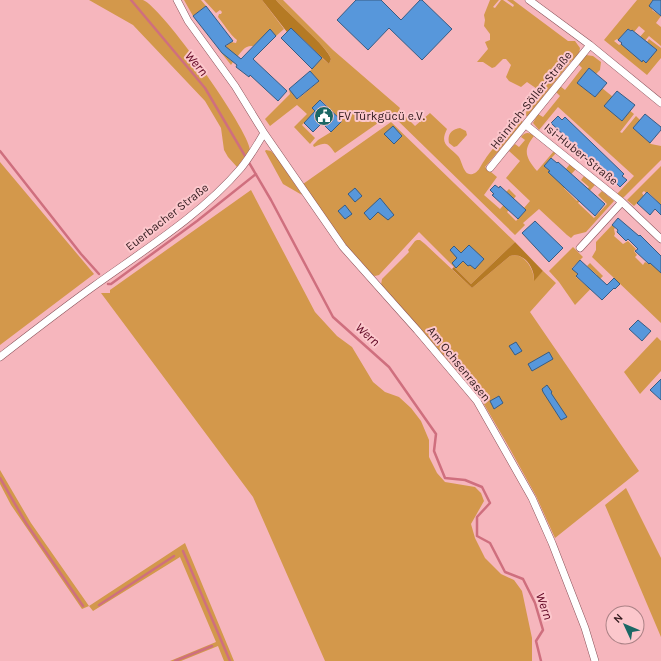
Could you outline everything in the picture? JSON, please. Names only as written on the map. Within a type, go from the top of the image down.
[{"type":"street","points":[[177,0],[188,21],[235,86],[264,133]]},
{"type":"street","points":[[529,0],[590,45],[661,103]]},
{"type":"street","name":"Heinrich-Söller-Straße","points":[[490,168],[590,45]]},
{"type":"street","name":"Isi-Huber-Straße","points":[[526,124],[622,202],[661,239]]},
{"type":"street","name":"Euerbacher Straße","points":[[0,357],[94,286],[190,217],[241,168],[253,152],[264,133]]},
{"type":"street","name":"Am Ochsenrasen","points":[[264,133],[343,247],[396,306],[477,401],[525,486],[549,537],[596,661]]},
{"type":"street","name":"Isi-Huber-Straße","points":[[580,248],[622,202]]},
{"type":"shaded area","points":[[89,0],[143,0],[168,24],[185,45],[221,96],[246,138],[250,150],[237,167],[224,150],[221,128],[205,101],[133,25]]},
{"type":"shaded area","points":[[184,0],[201,0],[206,6],[193,16]]},
{"type":"shaded area","points":[[204,0],[262,0],[284,29],[276,36],[270,30],[253,46],[248,46],[244,49],[237,57],[233,53],[228,58],[233,62],[231,65],[220,51],[231,42],[236,43],[237,40],[218,17],[222,12],[220,10],[216,13]]},
{"type":"shaded area","points":[[262,0],[276,0],[323,47],[331,59],[329,64],[291,28],[287,32]]},
{"type":"shaded area","points":[[276,0],[283,0],[333,50],[400,108],[399,110],[415,126],[430,113],[447,129],[444,139],[446,145],[460,158],[464,169],[468,174],[478,171],[496,145],[510,131],[514,123],[518,124],[521,121],[523,122],[485,167],[497,177],[484,195],[500,209],[511,197],[506,192],[509,189],[516,196],[506,208],[509,210],[507,212],[516,221],[526,210],[524,208],[530,201],[506,178],[520,161],[509,151],[515,144],[519,147],[525,140],[521,137],[526,133],[534,136],[528,145],[527,154],[530,162],[537,171],[554,151],[556,153],[544,166],[550,171],[549,172],[568,171],[566,169],[570,164],[576,169],[564,182],[567,185],[564,188],[577,201],[589,187],[581,180],[584,176],[595,185],[578,203],[594,218],[607,204],[598,195],[602,191],[614,201],[586,232],[574,235],[571,238],[539,209],[523,223],[525,225],[515,235],[392,115],[388,116],[335,153],[326,144],[314,147],[313,145],[331,132],[342,121],[321,100],[312,108],[315,111],[302,125],[315,138],[310,144],[294,127],[307,114],[297,105],[270,126],[265,119],[290,94],[289,89],[298,99],[319,81],[310,71],[322,58],[329,64],[331,59],[329,54],[316,39]]},
{"type":"shaded area","points":[[490,0],[499,0],[493,7],[495,8],[501,0],[513,7],[514,5],[507,0],[513,0],[568,41],[575,41],[580,48],[579,54],[574,60],[572,60],[527,117],[527,108],[533,101],[542,96],[543,91],[540,91],[527,82],[521,87],[509,81],[506,77],[511,65],[506,59],[503,59],[492,68],[483,62],[477,62],[488,49],[485,42],[490,40],[490,34],[484,26],[484,15]]},
{"type":"shaded area","points":[[637,0],[653,0],[649,6],[661,16],[656,23],[661,27],[661,46],[649,36],[644,42],[639,38],[645,31],[639,26],[634,32],[628,29],[618,40],[617,39],[614,41],[619,45],[621,44],[642,61],[657,50],[647,42],[649,39],[661,48],[661,58],[647,75],[604,40]]},
{"type":"shaded area","points":[[586,55],[593,56],[601,62],[600,70],[596,74],[589,68],[577,83],[595,97],[602,88],[634,114],[620,132],[622,133],[636,116],[640,120],[633,128],[651,144],[661,146],[661,160],[623,198],[617,194],[634,176],[558,107],[539,130],[533,123],[538,114],[543,117],[560,96],[556,92],[560,86],[565,90],[582,68],[578,64]]},
{"type":"shaded area","points":[[391,122],[515,242],[471,284],[419,232],[379,275],[372,275],[348,248],[303,184]]},
{"type":"shaded area","points":[[460,128],[466,131],[467,135],[457,146],[454,147],[449,143],[449,135],[452,131]]},
{"type":"shaded area","points":[[265,151],[271,151],[276,156],[302,195],[283,184]]},
{"type":"shaded area","points":[[0,162],[94,274],[0,345]]},
{"type":"shaded area","points":[[661,166],[661,205],[648,192],[646,193],[644,191],[642,193],[644,196],[634,206],[627,200]]},
{"type":"shaded area","points":[[251,190],[315,312],[337,336],[352,347],[373,382],[385,392],[399,397],[411,408],[421,421],[429,440],[429,457],[437,473],[445,482],[475,487],[481,493],[484,501],[471,524],[475,538],[485,558],[501,574],[514,580],[522,591],[532,638],[532,661],[325,661],[253,497],[101,293],[110,293],[110,290]]},
{"type":"shaded area","points":[[612,225],[615,228],[614,236],[623,244],[628,241],[636,249],[634,251],[637,255],[635,257],[643,265],[645,262],[649,264],[651,262],[661,273],[661,323],[592,257],[596,250],[596,242]]},
{"type":"shaded area","points":[[417,240],[420,240],[425,244],[472,288],[510,256],[515,255],[527,262],[534,275],[534,280],[543,271],[556,283],[530,312],[639,471],[555,538],[536,496],[478,394],[381,285],[382,279],[409,252],[408,250]]},
{"type":"shaded area","points":[[515,242],[543,271],[534,281],[531,266],[520,256],[515,255],[510,256],[472,288],[452,269],[454,267],[471,284]]},
{"type":"shaded area","points":[[573,247],[583,257],[572,268],[578,274],[576,277],[587,286],[597,275],[587,266],[590,263],[603,276],[575,305],[559,282],[549,271]]},
{"type":"shaded area","points":[[657,337],[661,341],[661,371],[640,394],[624,372]]},
{"type":"shaded area","points":[[0,470],[31,523],[89,606],[82,609],[11,505],[0,484]]},
{"type":"shaded area","points":[[626,488],[661,558],[661,637],[605,505]]},
{"type":"shaded area","points":[[185,543],[234,661],[224,661],[218,646],[181,661],[170,661],[216,642],[180,557],[93,611],[89,606]]},
{"type":"building","points":[[356,0],[381,0],[401,20],[420,0],[422,0],[452,29],[422,60],[389,28],[368,50],[337,20]]},
{"type":"building","points":[[653,0],[661,0],[661,16],[649,6]]},
{"type":"building","points":[[206,6],[233,41],[225,46],[241,59],[270,29],[276,36],[253,59],[287,91],[278,101],[250,75],[249,77],[236,67],[237,65],[222,53],[193,16]]},
{"type":"building","points":[[291,28],[322,58],[312,69],[281,38]]},
{"type":"building","points":[[628,29],[631,31],[632,30],[657,50],[646,63],[643,60],[642,62],[618,40]]},
{"type":"building","points":[[589,68],[607,83],[595,97],[577,83]]},
{"type":"building","points":[[310,71],[319,81],[297,99],[289,89]]},
{"type":"building","points":[[617,91],[635,105],[622,121],[604,106]]},
{"type":"building","name":"FV Türkgücü e.V.","points":[[320,100],[342,121],[331,132],[322,123],[313,132],[304,123],[315,111],[312,108]]},
{"type":"building","points":[[645,114],[661,127],[661,130],[650,143],[633,128]]},
{"type":"building","points":[[558,116],[562,120],[565,117],[624,174],[622,176],[627,180],[620,187],[612,179],[610,181],[603,175],[605,174],[551,123]]},
{"type":"building","points":[[393,126],[402,136],[394,144],[384,134]]},
{"type":"building","points":[[551,158],[557,163],[558,162],[605,204],[595,216],[548,172],[550,171],[544,166]]},
{"type":"building","points":[[495,185],[499,188],[500,186],[526,210],[518,219],[492,195],[494,194],[490,190]]},
{"type":"building","points":[[355,188],[362,196],[355,202],[348,194]]},
{"type":"building","points":[[647,192],[661,205],[661,215],[655,209],[650,215],[637,203]]},
{"type":"building","points":[[380,198],[394,215],[388,220],[378,212],[370,220],[364,213]]},
{"type":"building","points":[[345,205],[352,214],[345,219],[338,211]]},
{"type":"building","points":[[618,218],[639,236],[640,235],[661,256],[661,273],[635,251],[638,249],[628,239],[626,241],[617,232],[618,230],[612,225]]},
{"type":"building","points":[[535,221],[563,248],[549,262],[522,233]]},
{"type":"building","points":[[469,245],[484,259],[475,269],[470,265],[468,266],[463,261],[456,268],[452,263],[457,258],[450,250],[454,246],[461,253]]},
{"type":"building","points":[[580,260],[607,285],[614,278],[620,284],[602,300],[576,276],[578,274],[572,269]]},
{"type":"building","points":[[638,320],[651,331],[642,341],[629,329]]},
{"type":"building","points":[[516,342],[522,351],[515,355],[509,346]]},
{"type":"building","points":[[549,352],[553,359],[532,371],[528,364]]},
{"type":"building","points":[[661,379],[661,400],[650,390]]},
{"type":"building","points":[[547,385],[567,417],[561,420],[543,392],[542,389]]},
{"type":"building","points":[[499,396],[503,403],[494,409],[490,401]]},
{"type":"waterway","name":"Wern","points":[[131,0],[205,88],[271,200],[333,317],[389,367],[436,434],[434,451],[445,478],[465,480],[482,487],[490,503],[477,517],[477,536],[490,543],[505,572],[523,579],[535,603],[543,630],[536,641],[541,661]]},
{"type":"waterway","points":[[0,151],[81,254],[99,274]]},
{"type":"waterway","points":[[108,284],[111,284],[197,221],[256,174]]},
{"type":"waterway","points":[[0,478],[26,523],[83,606]]},
{"type":"waterway","points":[[183,551],[230,661]]},
{"type":"waterway","points":[[99,605],[174,556]]},
{"type":"waterway","points":[[175,661],[212,646]]},
{"type":"place","name":"FV Türkgücü e.V.","points":[[324,116]]}]
